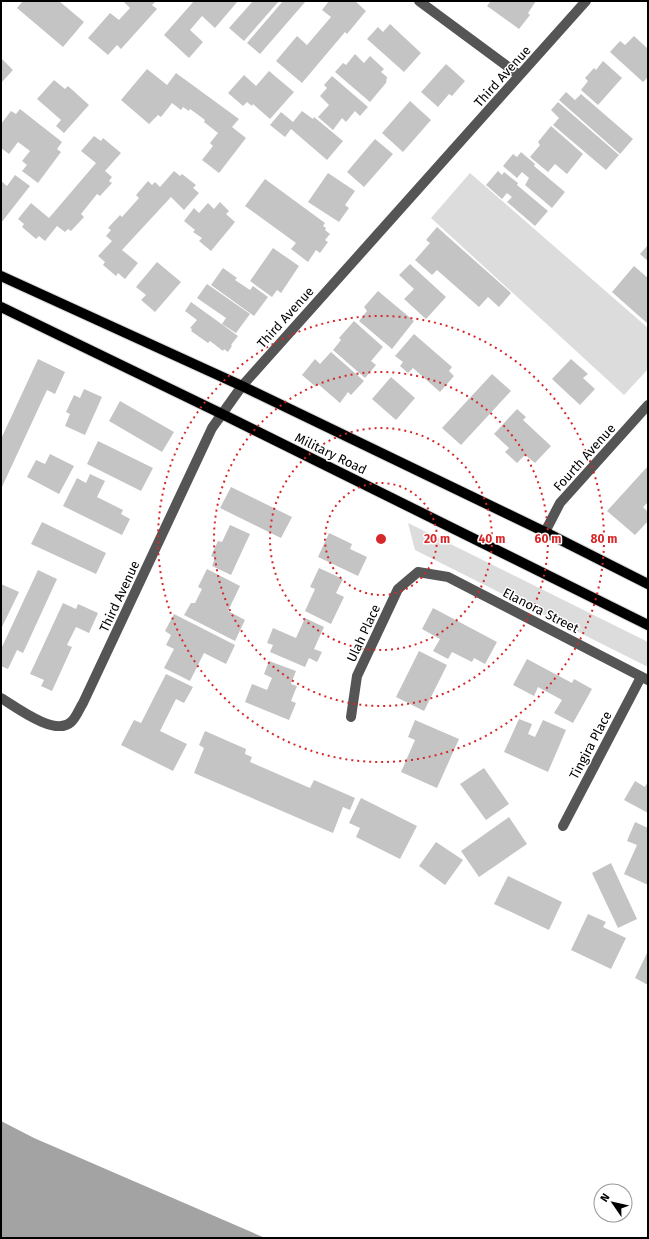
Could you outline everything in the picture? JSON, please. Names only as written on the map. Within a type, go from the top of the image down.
[{"type":"main road","name":"Military Road","points":[[1,276],[242,386],[545,532],[648,584]]},
{"type":"main road","name":"Military Road","points":[[1,307],[222,414],[648,625]]},
{"type":"street","points":[[419,1],[519,75]]},
{"type":"street","name":"Third Avenue","points":[[1,698],[45,724],[61,726],[71,722],[83,703],[212,428],[242,386],[586,1]]},
{"type":"street","name":"Fourth Avenue","points":[[545,532],[560,503],[648,405]]},
{"type":"street","name":"Elanora Street","points":[[418,572],[448,577],[644,679]]},
{"type":"street","name":"Ulah Place","points":[[351,717],[357,676],[398,589],[418,572]]},
{"type":"street","name":"Tingira Place","points":[[563,826],[644,679]]},
{"type":"shaded area","points":[[470,173],[648,328],[648,369],[624,395],[431,218]]},
{"type":"shaded area","points":[[408,523],[648,642],[648,667],[415,550]]},
{"type":"shaded area","points":[[1,1121],[34,1138],[265,1238],[1,1238]]},
{"type":"building","points":[[23,1],[59,1],[84,22],[63,47],[17,8]]},
{"type":"building","points":[[124,1],[156,1],[152,5],[157,9],[121,49],[117,45],[108,55],[88,38],[110,13],[119,20],[130,8]]},
{"type":"building","points":[[194,1],[238,1],[215,28],[202,16],[190,30],[203,42],[189,58],[164,35]]},
{"type":"building","points":[[253,1],[279,1],[244,41],[229,28]]},
{"type":"building","points":[[283,1],[306,1],[260,54],[247,43]]},
{"type":"building","points":[[329,1],[355,1],[366,11],[347,34],[345,32],[302,83],[276,61],[297,36],[307,45],[331,17],[322,10]]},
{"type":"building","points":[[491,1],[536,1],[528,13],[530,15],[519,29],[487,6]]},
{"type":"building","points":[[390,24],[421,53],[404,72],[367,39],[378,27],[383,32]]},
{"type":"building","points":[[634,36],[648,49],[648,77],[643,82],[610,52],[620,41],[625,45]]},
{"type":"building","points":[[355,54],[364,63],[370,56],[384,69],[381,72],[387,77],[386,83],[370,102],[335,72],[343,63],[346,65]]},
{"type":"building","points":[[1,58],[13,70],[1,83]]},
{"type":"building","points":[[603,61],[622,78],[598,105],[581,90],[588,81],[585,78],[594,68],[596,70]]},
{"type":"building","points":[[446,64],[465,81],[452,96],[449,94],[438,107],[421,92]]},
{"type":"building","points":[[147,69],[167,85],[176,73],[239,119],[232,127],[246,138],[219,173],[202,160],[213,146],[210,143],[218,133],[204,122],[205,120],[197,114],[190,109],[189,111],[183,107],[181,110],[172,103],[161,117],[158,115],[149,124],[121,100]]},
{"type":"building","points":[[269,71],[294,92],[270,119],[253,104],[252,106],[247,102],[243,106],[228,93],[244,75],[256,86]]},
{"type":"building","points":[[332,76],[368,107],[360,116],[355,111],[346,122],[342,118],[333,130],[318,117],[329,105],[320,96],[327,88],[324,85]]},
{"type":"building","points":[[54,80],[65,89],[68,86],[89,105],[64,133],[56,126],[61,120],[37,99]]},
{"type":"building","points":[[566,92],[575,100],[581,94],[633,139],[620,154],[559,100]]},
{"type":"building","points":[[410,101],[431,120],[403,152],[382,133]]},
{"type":"building","points":[[558,102],[619,155],[606,170],[553,125],[559,118],[551,110]]},
{"type":"building","points":[[20,109],[62,142],[57,149],[61,152],[38,183],[22,171],[27,165],[22,161],[30,151],[18,142],[9,154],[1,148],[1,124],[11,111],[16,114]]},
{"type":"building","points":[[302,111],[313,119],[314,117],[343,141],[327,160],[291,129],[285,137],[270,125],[281,112],[293,122]]},
{"type":"building","points":[[551,126],[583,154],[567,174],[555,164],[548,172],[530,157],[540,145],[538,142]]},
{"type":"building","points":[[94,136],[101,141],[103,138],[121,153],[105,171],[112,177],[109,181],[112,183],[100,196],[97,194],[81,214],[84,217],[71,231],[68,229],[65,232],[57,226],[45,241],[39,236],[36,239],[22,227],[24,224],[18,219],[31,203],[49,218],[96,163],[81,151]]},
{"type":"building","points":[[375,139],[393,154],[364,187],[347,172]]},
{"type":"building","points":[[521,152],[535,164],[534,166],[565,192],[552,208],[525,185],[529,178],[522,172],[517,178],[503,166],[513,154],[517,157]]},
{"type":"building","points":[[174,171],[180,176],[182,174],[196,185],[193,188],[199,193],[184,210],[171,197],[122,250],[138,263],[125,279],[118,273],[116,276],[103,265],[105,262],[98,256],[112,241],[106,236],[111,230],[108,228],[120,215],[122,217],[139,198],[136,195],[148,181],[152,185],[155,182],[160,187]]},
{"type":"building","points":[[498,171],[502,175],[504,172],[518,183],[517,185],[548,211],[535,226],[507,202],[512,197],[507,193],[502,199],[486,185]]},
{"type":"building","points":[[328,173],[355,191],[345,205],[349,208],[339,222],[308,202]]},
{"type":"building","points":[[15,175],[30,186],[1,223],[1,181],[7,186]]},
{"type":"building","points":[[265,179],[325,223],[323,226],[330,234],[325,240],[328,242],[320,253],[316,250],[308,262],[291,249],[296,243],[245,206]]},
{"type":"building","points":[[220,202],[229,211],[226,214],[235,222],[211,251],[199,241],[202,238],[193,232],[195,230],[184,221],[194,208],[199,213],[208,203],[214,209]]},
{"type":"building","points":[[437,227],[511,293],[499,307],[488,297],[479,307],[437,270],[432,275],[415,260],[430,243],[426,240]]},
{"type":"building","points":[[648,245],[648,261],[640,254]]},
{"type":"building","points":[[273,248],[299,266],[281,293],[277,290],[272,297],[250,281]]},
{"type":"building","points":[[157,262],[181,282],[155,312],[141,300],[146,295],[136,287]]},
{"type":"building","points":[[410,264],[446,297],[426,319],[404,299],[414,289],[399,275]]},
{"type":"building","points":[[634,266],[648,278],[648,324],[612,292]]},
{"type":"building","points":[[223,268],[237,278],[235,280],[250,290],[253,286],[268,297],[254,316],[211,285]]},
{"type":"building","points":[[207,284],[250,314],[236,333],[222,324],[226,318],[197,298]]},
{"type":"building","points":[[378,291],[414,321],[392,349],[359,321],[367,311],[364,307]]},
{"type":"building","points":[[191,302],[238,336],[228,352],[224,349],[223,351],[210,341],[208,343],[191,331],[192,329],[190,328],[197,320],[185,311]]},
{"type":"building","points":[[354,321],[383,347],[371,361],[376,365],[365,378],[333,350],[341,340],[339,338]]},
{"type":"building","points":[[414,334],[452,367],[449,371],[454,376],[440,392],[413,368],[408,373],[400,366],[403,362],[395,356]]},
{"type":"building","points":[[331,352],[364,381],[351,395],[348,392],[340,403],[318,384],[316,387],[302,375],[315,359],[320,364]]},
{"type":"building","points":[[38,359],[65,372],[55,394],[47,390],[1,489],[1,439]]},
{"type":"building","points":[[571,359],[588,374],[583,378],[595,389],[580,405],[552,379]]},
{"type":"building","points":[[492,374],[511,391],[461,445],[442,428]]},
{"type":"building","points":[[391,377],[415,398],[396,420],[372,399]]},
{"type":"building","points":[[84,389],[102,397],[85,435],[65,426],[70,414],[66,412],[74,395],[80,398]]},
{"type":"building","points":[[120,401],[174,432],[162,452],[109,421]]},
{"type":"building","points":[[517,409],[526,417],[523,420],[551,446],[535,463],[525,455],[517,463],[505,452],[509,448],[494,434]]},
{"type":"building","points":[[98,441],[153,468],[141,491],[87,464]]},
{"type":"building","points":[[50,454],[74,466],[59,494],[27,477],[36,460],[45,464]]},
{"type":"building","points":[[648,466],[648,502],[643,507],[648,512],[648,521],[635,535],[607,511]]},
{"type":"building","points":[[90,474],[105,481],[97,497],[123,510],[121,514],[130,519],[122,535],[63,506],[77,478],[86,483]]},
{"type":"building","points":[[231,487],[292,517],[281,538],[220,508]]},
{"type":"building","points":[[42,522],[106,553],[96,574],[31,544]]},
{"type":"building","points":[[230,525],[250,534],[231,575],[212,566],[215,558],[211,556],[218,541],[222,542]]},
{"type":"building","points":[[329,533],[352,544],[350,549],[367,557],[358,576],[318,557]]},
{"type":"building","points":[[319,568],[343,579],[336,593],[344,597],[331,624],[305,611],[315,589],[310,587]]},
{"type":"building","points":[[207,569],[240,586],[228,611],[245,620],[235,641],[184,615],[191,603],[195,603],[202,589],[198,587]]},
{"type":"building","points":[[38,570],[57,579],[23,653],[17,650],[8,669],[1,666],[1,649]]},
{"type":"building","points":[[1,584],[19,592],[1,629]]},
{"type":"building","points":[[63,603],[76,609],[78,604],[98,613],[89,633],[76,627],[67,645],[72,647],[52,691],[41,686],[44,680],[30,674]]},
{"type":"building","points":[[433,608],[497,642],[485,664],[474,658],[472,662],[452,652],[448,659],[433,651],[440,639],[422,629]]},
{"type":"building","points":[[174,614],[235,645],[226,664],[204,653],[190,681],[164,668],[174,649],[166,645],[171,635],[165,631]]},
{"type":"building","points":[[305,618],[324,627],[314,649],[322,652],[317,662],[309,658],[305,667],[270,652],[273,645],[267,643],[273,628],[296,638]]},
{"type":"building","points":[[419,651],[447,665],[424,711],[396,697]]},
{"type":"building","points":[[527,659],[572,683],[574,679],[592,689],[573,723],[554,713],[562,700],[538,687],[534,696],[513,685]]},
{"type":"building","points":[[269,661],[296,671],[291,684],[297,686],[291,701],[296,703],[289,720],[245,702],[252,684],[267,690],[272,678],[264,674]]},
{"type":"building","points":[[166,674],[193,687],[184,703],[176,699],[160,731],[187,744],[173,771],[121,745],[134,720],[141,723]]},
{"type":"building","points":[[519,719],[532,724],[528,734],[535,737],[543,720],[566,730],[548,772],[504,752]]},
{"type":"building","points":[[415,720],[459,739],[437,788],[401,772],[415,740],[408,737]]},
{"type":"building","points":[[205,731],[246,749],[245,754],[252,757],[250,762],[310,788],[314,780],[355,798],[350,810],[343,807],[333,833],[194,773],[204,748],[199,745]]},
{"type":"building","points":[[484,768],[509,804],[486,820],[460,784]]},
{"type":"building","points":[[635,781],[645,787],[648,781],[648,813],[624,800]]},
{"type":"building","points":[[361,798],[417,826],[400,859],[356,837],[360,828],[349,823]]},
{"type":"building","points":[[509,817],[527,844],[479,877],[461,851]]},
{"type":"building","points":[[635,822],[648,828],[648,885],[624,874],[637,845],[627,841]]},
{"type":"building","points":[[436,842],[463,860],[445,885],[419,866]]},
{"type":"building","points":[[611,863],[637,919],[618,928],[592,873]]},
{"type":"building","points":[[508,876],[562,902],[549,930],[494,904]]},
{"type":"building","points":[[588,914],[606,922],[603,927],[626,938],[611,969],[571,950]]},
{"type":"building","points":[[648,951],[648,985],[635,978]]}]
